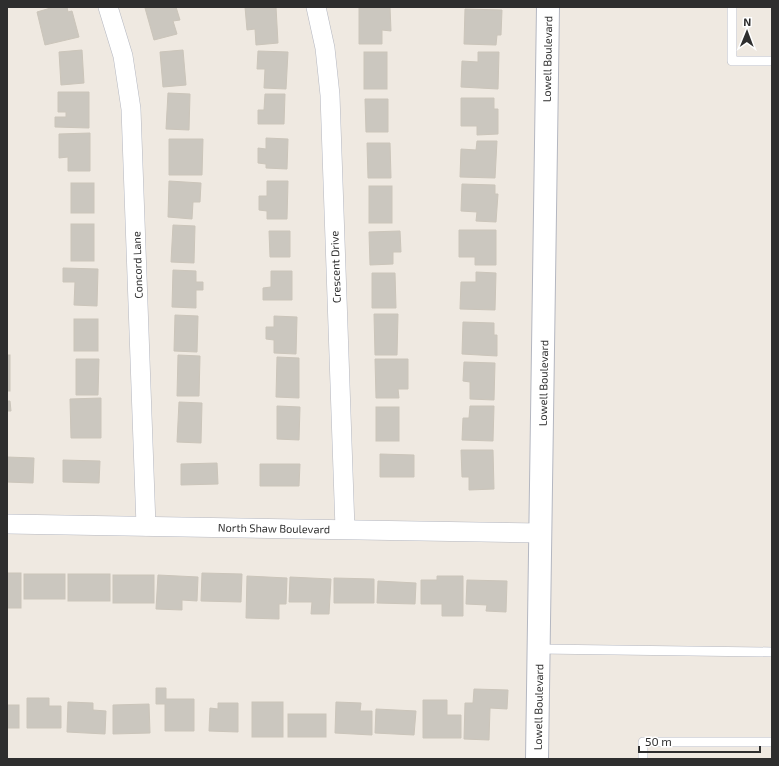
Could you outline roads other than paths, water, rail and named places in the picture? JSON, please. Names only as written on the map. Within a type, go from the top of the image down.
[{"type":"street","name":"Concord Lane","points":[[108,7],[123,56],[130,109],[146,526]]},
{"type":"street","name":"Crescent Drive","points":[[316,7],[325,48],[330,95],[345,529]]},
{"type":"street","name":"Lowell Boulevard","points":[[537,759],[548,7]]},
{"type":"street","name":"North Shaw Boulevard","points":[[7,524],[541,533]]},
{"type":"lane","points":[[732,7],[732,61],[772,62]]},
{"type":"lane","points":[[539,649],[772,652]]},
{"type":"lane","points":[[642,759],[643,742],[772,742]]}]
